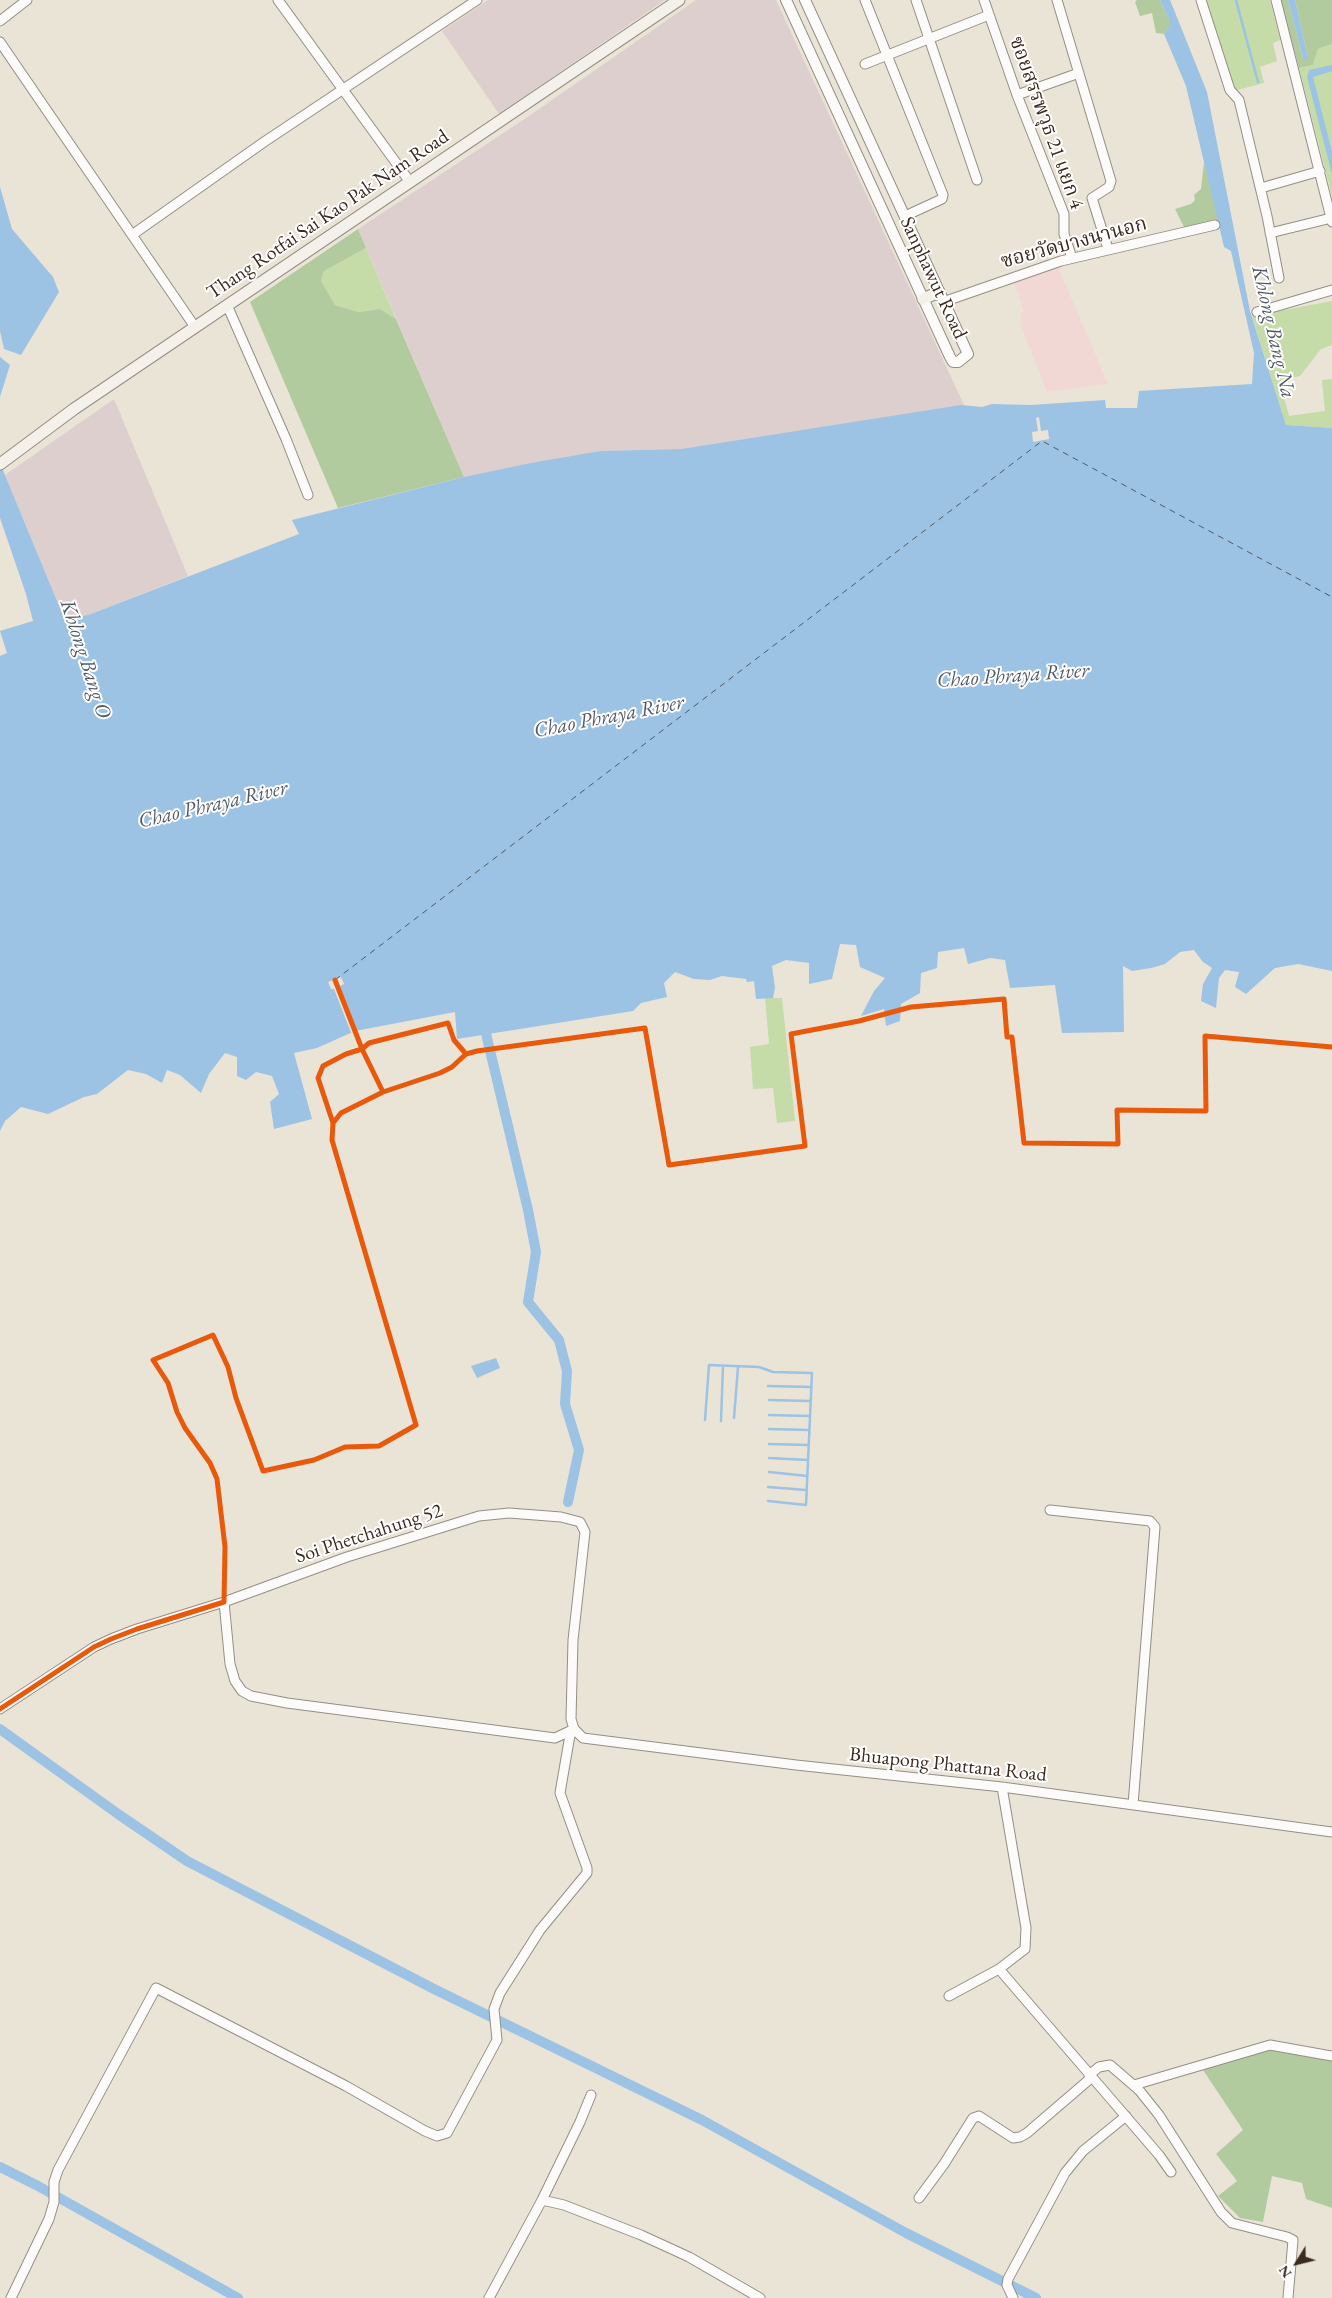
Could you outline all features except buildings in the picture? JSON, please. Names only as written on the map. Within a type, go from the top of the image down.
[{"type":"main road","name":"Thang Rotfai Sai Kao Pak Nam Road","points":[[2,463],[74,409],[679,0]]},
{"type":"main road","points":[[923,299],[941,297]]},
{"type":"street","points":[[0,20],[27,0]]},
{"type":"street","points":[[278,0],[410,182]]},
{"type":"street","points":[[132,235],[264,142],[344,91],[477,0]]},
{"type":"street","name":"Sanphawut Road","points":[[786,0],[952,362],[958,362],[968,354],[805,0]]},
{"type":"street","points":[[865,0],[886,57],[944,195],[942,199],[905,216]]},
{"type":"street","points":[[916,0],[977,180]]},
{"type":"street","name":"ซอยสรรพวุธ 21 แยก 4","points":[[984,0],[1017,95],[1064,214],[1064,234],[1072,258]]},
{"type":"street","points":[[1057,0],[1111,181],[1109,187],[1092,198],[1108,250]]},
{"type":"street","points":[[1201,0],[1230,90],[1239,100],[1261,188],[1279,278]]},
{"type":"street","points":[[1270,234],[1332,220],[1276,0]]},
{"type":"street","points":[[865,64],[989,15]]},
{"type":"street","points":[[0,42],[195,327]]},
{"type":"street","points":[[1017,95],[1079,73]]},
{"type":"street","points":[[1261,188],[1320,171]]},
{"type":"street","name":"ซอยวัดบางนานอก","points":[[941,297],[1072,258],[1215,226]]},
{"type":"street","points":[[1256,312],[1332,290]]},
{"type":"street","points":[[227,305],[286,438],[308,495]]},
{"type":"street","points":[[1050,1510],[1150,1521],[1155,1527],[1133,1805]]},
{"type":"street","name":"Soi Phetchahung 52","points":[[1,1708],[94,1647],[137,1628],[224,1602],[347,1557],[479,1516],[510,1513],[561,1517],[580,1522],[585,1532],[574,1640],[570,1719],[574,1729]]},
{"type":"street","points":[[224,1602],[230,1664],[235,1682],[242,1691],[252,1696],[287,1703],[555,1738],[574,1729]]},
{"type":"street","points":[[10,2298],[49,2219],[54,2202],[54,2182],[66,2153],[156,1988],[251,2036],[425,2131],[436,2136],[447,2133],[497,2040],[494,2009],[500,1993],[535,1938],[588,1868],[560,1793],[570,1735],[574,1729]]},
{"type":"street","name":"Bhuapong Phattana Road","points":[[574,1729],[583,1738],[796,1766],[1002,1787],[1332,1832]]},
{"type":"street","points":[[949,1996],[999,1969],[1025,1949],[1026,1928],[1002,1787]]},
{"type":"street","points":[[999,1969],[1090,2077],[1126,2116],[1171,2172]]},
{"type":"street","points":[[1134,2085],[1270,2045],[1332,2056]]},
{"type":"street","points":[[919,2198],[944,2164],[973,2118],[979,2116],[1012,2138],[1020,2137],[1027,2134],[1099,2067],[1110,2065],[1134,2085],[1150,2102],[1221,2212],[1230,2221],[1235,2225],[1287,2236],[1293,2240],[1288,2298]]},
{"type":"street","points":[[490,2298],[542,2200],[591,2095]]},
{"type":"street","points":[[1013,2298],[1007,2285],[1008,2279],[1065,2173],[1083,2151],[1126,2116]]},
{"type":"street","points":[[542,2200],[564,2205],[649,2239],[689,2257],[760,2298]]},
{"type":"shaded area","points":[[488,0],[665,0],[499,114],[442,31]]},
{"type":"shaded area","points":[[696,0],[776,0],[964,405],[681,449],[599,451],[464,477],[358,229],[526,118]]},
{"type":"shaded area","points":[[1058,267],[1108,384],[1047,392],[1022,329],[1020,314],[1024,311],[1014,282]]},
{"type":"shaded area","points":[[114,399],[188,576],[88,615],[64,618],[5,475]]},
{"type":"green space","points":[[1137,0],[1160,0],[1169,19],[1169,26],[1164,34],[1156,33],[1152,13],[1140,16],[1135,2]]},
{"type":"green space","points":[[1205,0],[1270,0],[1280,40],[1273,43],[1277,61],[1260,67],[1264,83],[1234,91]]},
{"type":"green space","points":[[1281,0],[1288,0],[1303,58],[1308,58],[1295,0],[1332,0],[1332,44],[1318,49],[1313,65],[1299,68]]},
{"type":"green space","points":[[1332,44],[1332,196],[1299,68],[1313,65],[1318,49]]},
{"type":"green space","points":[[1204,162],[1219,220],[1184,227],[1175,209],[1191,204],[1195,200],[1194,195],[1201,189]]},
{"type":"green space","points":[[358,229],[366,248],[324,271],[321,281],[335,305],[358,312],[380,309],[396,319],[464,477],[338,508],[250,302]]},
{"type":"green space","points":[[366,248],[396,319],[380,309],[358,312],[335,305],[321,281],[324,271]]},
{"type":"green space","points":[[1332,301],[1332,345],[1321,349],[1300,376],[1286,379],[1280,383],[1289,416],[1325,411],[1322,380],[1332,379],[1332,428],[1286,425],[1252,316]]},
{"type":"green space","points":[[765,998],[782,998],[795,1121],[777,1123],[773,1088],[753,1089],[750,1047],[769,1044]]},
{"type":"green space","points":[[1267,2050],[1332,2060],[1332,2208],[1306,2199],[1302,2183],[1272,2176],[1263,2222],[1240,2218],[1218,2196],[1237,2181],[1216,2154],[1243,2130],[1203,2070]]},
{"type":"water","points":[[1160,0],[1170,0],[1207,92],[1250,311],[1286,425],[1332,428],[1332,971],[1298,964],[1275,968],[1246,994],[1235,987],[1239,972],[1225,970],[1219,978],[1216,1008],[1201,1001],[1203,984],[1212,968],[1203,962],[1194,950],[1180,952],[1165,964],[1151,968],[1132,971],[1123,966],[1124,1032],[1062,1033],[1055,985],[1010,988],[1005,960],[990,958],[968,964],[964,948],[938,952],[937,968],[921,973],[920,993],[901,1004],[900,1021],[886,1026],[884,1009],[861,1016],[874,991],[885,978],[860,967],[856,945],[840,944],[832,979],[809,984],[809,963],[786,960],[772,966],[775,988],[773,998],[756,999],[754,981],[747,982],[746,979],[722,976],[710,980],[694,979],[675,972],[664,983],[667,997],[641,1003],[633,1011],[457,1039],[455,1012],[355,1031],[317,1048],[294,1053],[312,1119],[274,1129],[270,1102],[279,1094],[272,1076],[256,1072],[246,1080],[237,1076],[237,1057],[225,1053],[209,1074],[201,1093],[180,1075],[167,1070],[162,1083],[146,1074],[128,1070],[97,1094],[84,1097],[48,1114],[21,1107],[5,1121],[0,1131],[0,656],[7,653],[0,631],[33,621],[26,594],[0,518],[0,463],[64,618],[88,615],[299,534],[292,520],[464,477],[531,463],[600,451],[681,449],[961,405],[982,407],[992,404],[1031,405],[1105,400],[1106,408],[1137,408],[1139,391],[1252,384],[1254,353],[1231,251],[1224,247],[1186,86],[1164,34],[1169,26],[1169,19]]},
{"type":"water","points":[[1288,0],[1295,0],[1308,58],[1306,61],[1303,58]]},
{"type":"water","points":[[1332,65],[1332,71],[1313,77],[1332,152],[1332,174],[1307,77],[1309,70]]},
{"type":"water","points":[[0,187],[12,229],[53,277],[59,292],[21,355],[4,349],[0,331]]},
{"type":"water","points":[[0,357],[10,365],[0,397]]},
{"type":"water","points":[[496,1358],[500,1368],[477,1378],[471,1366]]},
{"type":"pier","points":[[1039,417],[1041,431],[1048,430],[1049,439],[1033,442],[1032,432],[1038,431],[1036,418]]},
{"type":"pier","points":[[341,977],[344,984],[340,986],[358,1033],[352,1035],[334,989],[331,989],[328,982]]},
{"type":"waterway","points":[[1236,0],[1258,82]]},
{"type":"waterway","points":[[483,1021],[528,1210],[536,1252],[528,1302],[559,1340],[567,1371],[565,1404],[579,1450],[568,1502]]},
{"type":"waterway","points":[[705,1420],[709,1365],[759,1367],[773,1372],[812,1373],[806,1505],[768,1501]]},
{"type":"waterway","points":[[721,1421],[723,1366]]},
{"type":"waterway","points":[[734,1418],[738,1367]]},
{"type":"waterway","points":[[768,1386],[811,1387]]},
{"type":"waterway","points":[[769,1400],[810,1401]]},
{"type":"waterway","points":[[769,1415],[810,1416]]},
{"type":"waterway","points":[[769,1429],[809,1430]]},
{"type":"waterway","points":[[769,1444],[808,1445]]},
{"type":"waterway","points":[[769,1458],[808,1460]]},
{"type":"waterway","points":[[769,1472],[807,1476]]},
{"type":"waterway","points":[[768,1487],[806,1490]]},
{"type":"waterway","points":[[0,1729],[187,1861],[434,1989],[702,2120],[906,2233],[1036,2298]]},
{"type":"waterway","points":[[0,2167],[38,2186],[238,2298]]},
{"type":"ferry route","points":[[335,980],[1042,441],[1332,597]]},
{"type":"cycle path","points":[[335,980],[362,1049],[369,1043],[448,1023],[454,1040],[466,1054]]},
{"type":"cycle path","points":[[383,1092],[440,1073],[452,1067],[466,1054],[477,1051],[645,1028],[669,1165],[805,1146],[791,1034],[859,1021],[911,1007],[1004,999],[1007,1037],[1012,1037],[1024,1143],[1118,1144],[1117,1110],[1206,1111],[1205,1036],[1332,1047]]},
{"type":"cycle path","points":[[0,1709],[94,1647],[137,1629],[224,1602],[225,1547],[217,1479],[210,1463],[185,1428],[177,1412],[168,1383],[153,1360],[213,1335],[228,1367],[236,1398],[263,1471],[314,1460],[345,1447],[379,1446],[416,1425],[332,1140],[333,1123],[318,1078],[323,1066],[346,1054],[362,1049],[383,1092],[341,1113],[333,1123]]},
{"type":"water label","name":"Khlong Bang Na","points":[[1273,332]]},
{"type":"water label","name":"Khlong Bang O","points":[[85,659]]},
{"type":"water label","name":"Chao Phraya River","points":[[1013,676]]},
{"type":"water label","name":"Chao Phraya River","points":[[609,717]]},
{"type":"water label","name":"Chao Phraya River","points":[[213,805]]}]
